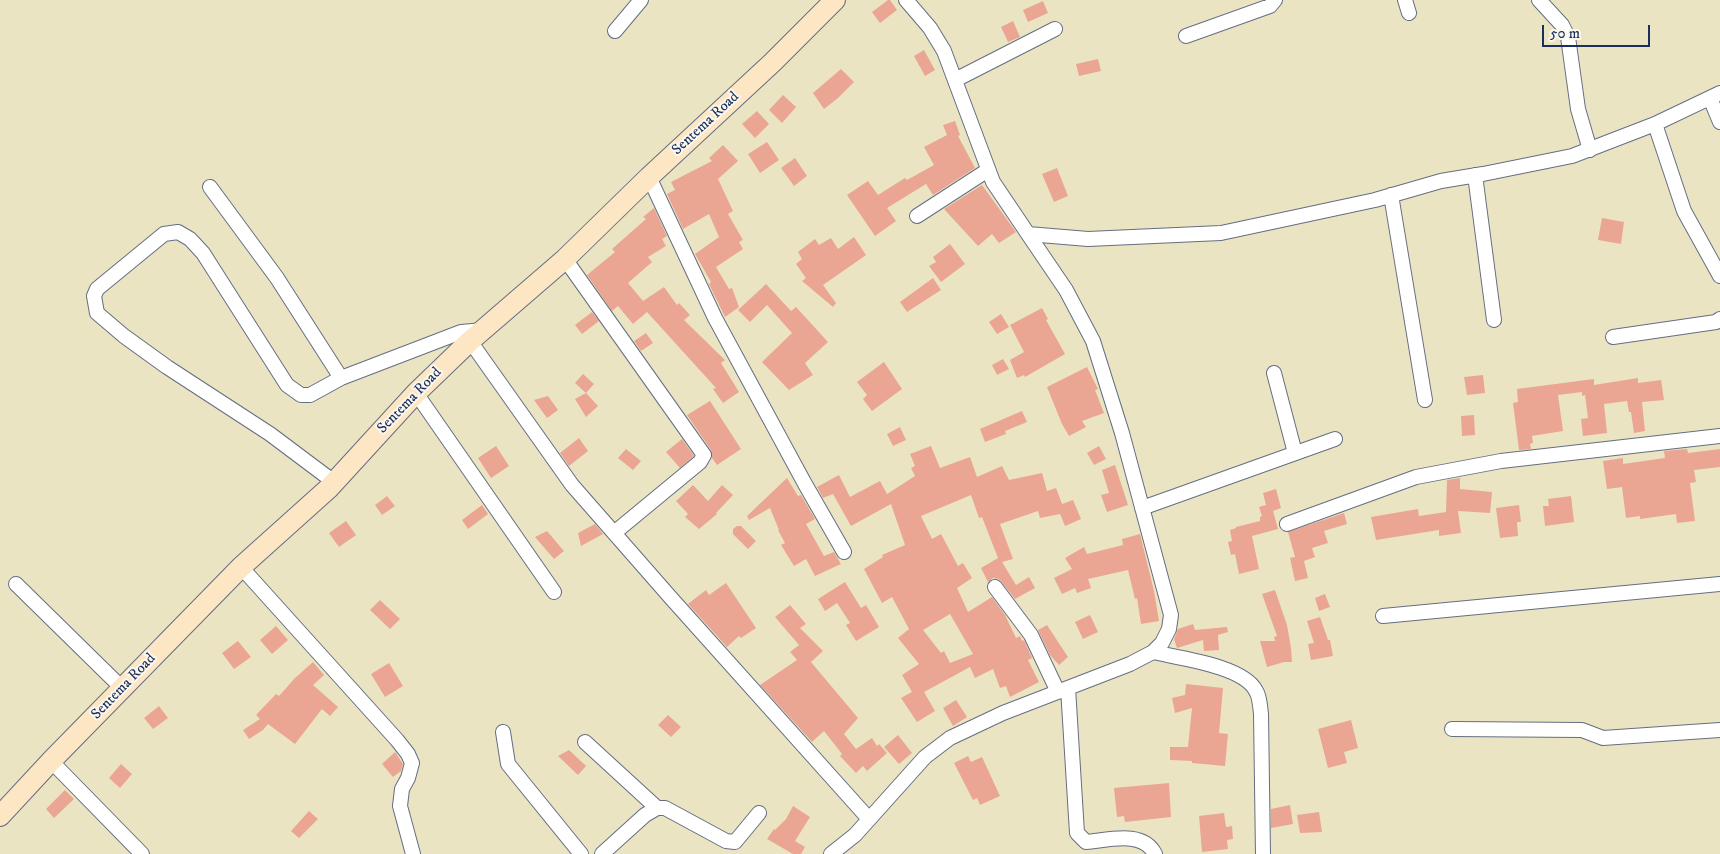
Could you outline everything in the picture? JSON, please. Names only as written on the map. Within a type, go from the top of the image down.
[{"type":"main road","name":"Sentema Road","points":[[0,816],[51,761],[241,567],[334,482],[416,393],[477,335],[565,259],[649,177],[773,62],[835,0]]},
{"type":"street","points":[[615,31],[641,0]]},
{"type":"street","points":[[831,854],[855,835],[925,757],[950,738],[1004,713],[1130,664],[1153,652],[1162,643],[1169,629],[1171,616],[1122,433],[1093,341],[1066,290],[993,182],[944,51],[938,40],[906,0]]},
{"type":"street","points":[[1186,36],[1270,6],[1275,0]]},
{"type":"street","points":[[1539,0],[1562,25],[1568,37],[1578,109],[1590,150]]},
{"type":"street","points":[[955,80],[1055,29]]},
{"type":"street","points":[[1028,234],[1088,239],[1220,233],[1391,196],[1441,181],[1572,156],[1655,124],[1715,95],[1720,122]]},
{"type":"street","points":[[1655,124],[1684,211],[1720,276]]},
{"type":"street","points":[[917,216],[988,170]]},
{"type":"street","points":[[1475,175],[1494,320]]},
{"type":"street","points":[[649,177],[714,318],[804,484],[844,552]]},
{"type":"street","points":[[210,187],[277,278],[341,378]]},
{"type":"street","points":[[1391,196],[1425,400]]},
{"type":"street","points":[[334,482],[270,434],[198,388],[124,336],[97,313],[94,296],[97,289],[164,234],[178,232],[190,239],[203,253],[287,385],[301,394],[310,395],[341,378],[460,332],[477,335],[572,485],[869,819]]},
{"type":"street","points":[[565,259],[704,455],[700,462],[614,533]]},
{"type":"street","points":[[1613,338],[1720,320]]},
{"type":"street","points":[[1274,373],[1295,453]]},
{"type":"street","points":[[416,393],[554,592]]},
{"type":"street","points":[[1287,524],[1416,477],[1501,461],[1720,436]]},
{"type":"street","points":[[1142,508],[1335,439]]},
{"type":"street","points":[[241,567],[408,754],[412,763],[408,778],[402,789],[400,806],[413,854]]},
{"type":"street","points":[[16,584],[122,688]]},
{"type":"street","points":[[1382,616],[1720,584]]},
{"type":"street","points":[[995,586],[1031,636],[1063,690],[1077,833],[1086,842],[1136,838],[1151,845],[1155,854]]},
{"type":"street","points":[[1153,652],[1212,665],[1246,677],[1257,691],[1261,714],[1263,854]]},
{"type":"street","points":[[1452,729],[1582,730],[1602,738],[1720,730]]},
{"type":"street","points":[[503,732],[508,764],[581,854]]},
{"type":"street","points":[[585,742],[657,808]]},
{"type":"street","points":[[51,761],[142,854]]},
{"type":"street","points":[[602,854],[645,815],[657,808],[665,808],[726,841],[735,842],[759,813]]},
{"type":"street","points":[[1078,854],[1086,842]]},
{"type":"building","points":[[888,0],[897,10],[880,23],[872,12]]},
{"type":"building","points":[[1043,1],[1048,13],[1028,22],[1023,10]]},
{"type":"building","points":[[1013,21],[1020,37],[1008,42],[1001,27]]},
{"type":"building","points":[[924,50],[935,70],[925,76],[914,56]]},
{"type":"building","points":[[1098,59],[1101,71],[1079,76],[1076,64]]},
{"type":"building","points":[[841,69],[854,82],[824,109],[813,93]]},
{"type":"building","points":[[783,95],[796,107],[782,123],[769,110]]},
{"type":"building","points":[[757,111],[769,124],[755,138],[742,124]]},
{"type":"building","points":[[955,121],[960,135],[958,136],[975,168],[933,195],[926,184],[887,208],[896,221],[875,236],[847,195],[868,181],[878,195],[905,178],[907,180],[934,165],[924,147],[947,135],[943,125]]},
{"type":"building","points":[[767,142],[779,160],[760,173],[748,154]]},
{"type":"building","points":[[723,145],[738,161],[718,179],[733,211],[728,214],[743,240],[739,242],[743,249],[716,267],[729,289],[732,288],[739,307],[725,317],[709,284],[711,282],[695,254],[719,237],[709,214],[683,229],[667,194],[675,190],[671,182],[712,161],[709,158]]},
{"type":"building","points":[[795,158],[807,176],[794,186],[781,168]]},
{"type":"building","points":[[1057,168],[1068,196],[1054,202],[1042,174]]},
{"type":"building","points":[[982,185],[1016,232],[999,243],[992,234],[978,246],[944,209]]},
{"type":"building","points":[[654,208],[667,236],[662,239],[666,246],[648,257],[652,262],[628,283],[643,301],[664,287],[677,305],[679,303],[690,315],[684,320],[725,360],[721,363],[739,392],[723,403],[713,389],[716,388],[647,312],[633,324],[618,306],[612,311],[587,275],[615,252],[612,249],[646,219],[643,217]]},
{"type":"building","points":[[1602,218],[1624,222],[1621,244],[1598,240]]},
{"type":"building","points":[[854,237],[866,255],[823,285],[836,303],[833,307],[802,281],[806,278],[796,264],[802,259],[798,252],[815,239],[819,245],[831,238],[838,249]]},
{"type":"building","points":[[950,244],[965,264],[941,282],[929,266],[936,262],[933,257]]},
{"type":"building","points":[[933,278],[941,290],[907,312],[900,302]]},
{"type":"building","points":[[766,284],[791,311],[796,307],[828,342],[805,363],[813,375],[789,390],[762,362],[792,333],[767,305],[750,322],[738,310]]},
{"type":"building","points":[[1042,308],[1048,319],[1046,320],[1065,354],[1025,377],[1024,375],[1017,378],[1010,360],[1024,352],[1010,325]]},
{"type":"building","points":[[592,312],[599,321],[582,334],[575,325]]},
{"type":"building","points":[[1001,314],[1009,327],[997,334],[989,322]]},
{"type":"building","points":[[646,333],[653,343],[641,351],[634,341]]},
{"type":"building","points":[[1003,359],[1009,369],[997,375],[992,365]]},
{"type":"building","points":[[884,362],[902,389],[872,411],[863,399],[867,395],[857,382]]},
{"type":"building","points":[[1087,367],[1098,389],[1095,390],[1104,413],[1082,421],[1086,427],[1069,436],[1047,387]]},
{"type":"building","points":[[583,374],[594,384],[586,393],[575,383]]},
{"type":"building","points":[[1483,375],[1485,393],[1467,395],[1464,377]]},
{"type":"building","points":[[1638,378],[1638,383],[1661,380],[1664,400],[1642,402],[1645,431],[1634,433],[1631,412],[1629,412],[1627,401],[1604,404],[1607,433],[1583,436],[1581,419],[1588,418],[1585,395],[1582,396],[1582,392],[1558,395],[1563,431],[1532,436],[1533,443],[1530,444],[1531,449],[1519,450],[1513,403],[1518,402],[1517,389],[1594,379],[1594,385]]},
{"type":"building","points":[[586,393],[598,406],[586,417],[575,399]]},
{"type":"building","points":[[548,396],[558,410],[547,418],[534,400]]},
{"type":"building","points":[[710,401],[741,449],[717,465],[712,458],[711,450],[687,415]]},
{"type":"building","points":[[1022,411],[1027,422],[1005,431],[1006,434],[985,442],[980,429]]},
{"type":"building","points":[[1474,415],[1475,435],[1462,436],[1461,416]]},
{"type":"building","points":[[900,427],[906,440],[893,446],[887,434]]},
{"type":"building","points":[[579,438],[588,451],[569,466],[560,453]]},
{"type":"building","points":[[682,439],[694,456],[680,468],[666,452]]},
{"type":"building","points":[[496,446],[509,466],[491,478],[478,458]]},
{"type":"building","points":[[931,446],[940,468],[970,457],[977,477],[1002,466],[1009,480],[1042,473],[1047,491],[1056,488],[1062,504],[1073,500],[1081,519],[1065,526],[1060,514],[1040,518],[1038,511],[1000,524],[1013,559],[1002,562],[1016,585],[1029,577],[1035,588],[1015,599],[999,579],[993,578],[988,582],[981,568],[998,558],[982,517],[979,518],[971,495],[921,516],[932,539],[941,534],[958,566],[963,563],[972,578],[957,588],[968,612],[992,597],[1005,615],[1016,638],[1020,636],[1022,641],[1024,640],[1032,658],[1028,660],[1039,682],[1010,697],[1006,686],[1000,688],[993,669],[975,678],[970,667],[924,692],[935,711],[917,722],[901,698],[912,692],[902,675],[919,664],[898,638],[909,629],[892,597],[882,603],[864,569],[883,557],[882,555],[905,545],[891,504],[851,526],[833,494],[823,498],[817,487],[839,475],[850,497],[880,481],[887,494],[915,476],[911,468],[915,466],[910,454]],"holes":[[[950,614],[973,654],[950,663],[944,651],[941,653],[923,630]]]},
{"type":"building","points":[[1099,446],[1106,459],[1094,465],[1087,453]]},
{"type":"building","points":[[626,449],[641,461],[633,470],[618,458]]},
{"type":"building","points":[[1687,449],[1688,453],[1720,449],[1720,467],[1694,470],[1696,482],[1690,483],[1695,521],[1677,523],[1676,514],[1640,519],[1640,516],[1626,518],[1622,487],[1607,489],[1603,461],[1623,458],[1623,464],[1665,458],[1664,451]]},
{"type":"building","points":[[1115,465],[1128,505],[1107,512],[1101,495],[1109,493],[1102,470]]},
{"type":"building","points":[[787,478],[798,496],[801,495],[815,519],[806,524],[824,556],[834,552],[841,564],[815,576],[806,559],[794,566],[781,545],[785,543],[770,508],[749,520],[747,516]]},
{"type":"building","points":[[1460,478],[1460,489],[1492,492],[1490,513],[1458,511],[1461,533],[1439,536],[1439,530],[1376,540],[1371,517],[1418,509],[1419,516],[1446,512],[1447,480]]},
{"type":"building","points":[[693,485],[708,501],[722,485],[733,495],[717,514],[699,529],[685,517],[688,514],[676,501]]},
{"type":"building","points":[[1276,489],[1281,508],[1273,511],[1278,529],[1252,536],[1259,569],[1239,574],[1235,554],[1231,555],[1228,542],[1232,541],[1230,530],[1260,521],[1262,516],[1259,507],[1266,505],[1263,493]]},
{"type":"building","points":[[387,496],[395,506],[382,515],[375,505]]},
{"type":"building","points":[[1571,496],[1574,522],[1545,526],[1543,506],[1549,506],[1548,499]]},
{"type":"building","points":[[482,505],[488,514],[468,529],[462,520]]},
{"type":"building","points":[[1519,505],[1521,522],[1517,522],[1518,536],[1500,538],[1496,508]]},
{"type":"building","points":[[1344,513],[1347,524],[1324,531],[1328,543],[1312,548],[1315,557],[1304,561],[1308,578],[1295,581],[1290,558],[1295,557],[1288,532]]},
{"type":"building","points":[[346,521],[356,535],[339,547],[329,533]]},
{"type":"building","points":[[595,524],[603,534],[581,546],[578,533]]},
{"type":"building","points":[[741,526],[756,541],[748,549],[733,534],[733,529]]},
{"type":"building","points":[[547,531],[564,551],[554,559],[535,537]]},
{"type":"building","points":[[1140,534],[1154,591],[1159,621],[1141,624],[1137,598],[1135,599],[1128,570],[1088,579],[1091,588],[1077,593],[1075,588],[1062,594],[1054,578],[1072,569],[1065,558],[1084,547],[1087,554],[1123,545],[1122,539]]},
{"type":"building","points":[[845,582],[861,608],[866,605],[879,627],[856,641],[846,625],[850,623],[837,603],[825,611],[818,599]]},
{"type":"building","points":[[726,583],[756,628],[741,638],[739,636],[727,647],[688,604],[706,590],[709,595]]},
{"type":"building","points":[[1275,590],[1287,625],[1292,662],[1284,662],[1267,667],[1260,641],[1275,641],[1274,637],[1277,636],[1262,594]]},
{"type":"building","points":[[1325,594],[1330,607],[1319,611],[1315,598]]},
{"type":"building","points":[[380,600],[400,619],[390,629],[370,610]]},
{"type":"building","points":[[790,605],[806,624],[800,628],[823,651],[811,662],[858,718],[844,734],[856,749],[872,738],[877,746],[879,744],[887,753],[867,771],[863,766],[856,773],[840,756],[842,754],[824,731],[812,742],[760,685],[797,660],[790,652],[799,645],[775,617]]},
{"type":"building","points":[[1090,615],[1098,632],[1083,639],[1075,622]]},
{"type":"building","points":[[1320,617],[1328,640],[1330,640],[1333,656],[1311,660],[1308,644],[1314,643],[1307,621]]},
{"type":"building","points":[[1193,624],[1195,630],[1227,627],[1228,632],[1218,635],[1219,650],[1204,651],[1203,640],[1177,648],[1174,639],[1178,629]]},
{"type":"building","points":[[1047,625],[1068,657],[1059,665],[1050,655],[1038,630]]},
{"type":"building","points":[[276,626],[288,640],[272,654],[260,640]]},
{"type":"building","points":[[238,641],[251,657],[234,669],[222,653]]},
{"type":"building","points":[[313,662],[324,675],[313,685],[338,707],[330,716],[322,709],[295,744],[268,724],[263,730],[249,739],[243,730],[260,719],[256,715],[276,694],[279,696]]},
{"type":"building","points":[[389,663],[403,686],[385,697],[371,674]]},
{"type":"building","points":[[1186,684],[1223,688],[1219,733],[1228,734],[1225,766],[1170,760],[1170,747],[1188,747],[1192,708],[1175,713],[1172,698],[1185,695]]},
{"type":"building","points":[[956,700],[967,717],[953,726],[943,708]]},
{"type":"building","points":[[159,706],[168,718],[153,729],[144,718]]},
{"type":"building","points":[[668,715],[681,727],[671,737],[658,725]]},
{"type":"building","points":[[1351,720],[1358,748],[1344,752],[1347,763],[1328,768],[1318,729]]},
{"type":"building","points":[[898,735],[912,753],[899,764],[884,747]]},
{"type":"building","points":[[569,750],[586,766],[578,775],[558,756]]},
{"type":"building","points":[[395,752],[403,764],[401,771],[393,777],[382,764]]},
{"type":"building","points":[[968,756],[971,762],[982,757],[1000,796],[980,805],[977,798],[973,800],[954,763]]},
{"type":"building","points":[[121,764],[132,774],[120,788],[109,778]]},
{"type":"building","points":[[1169,783],[1171,817],[1125,822],[1124,816],[1117,817],[1114,788]]},
{"type":"building","points":[[65,790],[74,799],[54,818],[46,809]]},
{"type":"building","points":[[1290,805],[1293,824],[1271,828],[1271,809]]},
{"type":"building","points":[[793,806],[810,817],[795,841],[805,847],[801,854],[793,854],[767,839],[774,829],[786,819]]},
{"type":"building","points":[[309,811],[318,819],[299,838],[291,831]]},
{"type":"building","points":[[1319,812],[1322,832],[1300,833],[1297,815]]},
{"type":"building","points":[[1224,813],[1226,827],[1232,826],[1233,839],[1227,840],[1228,849],[1202,852],[1199,816]]}]
